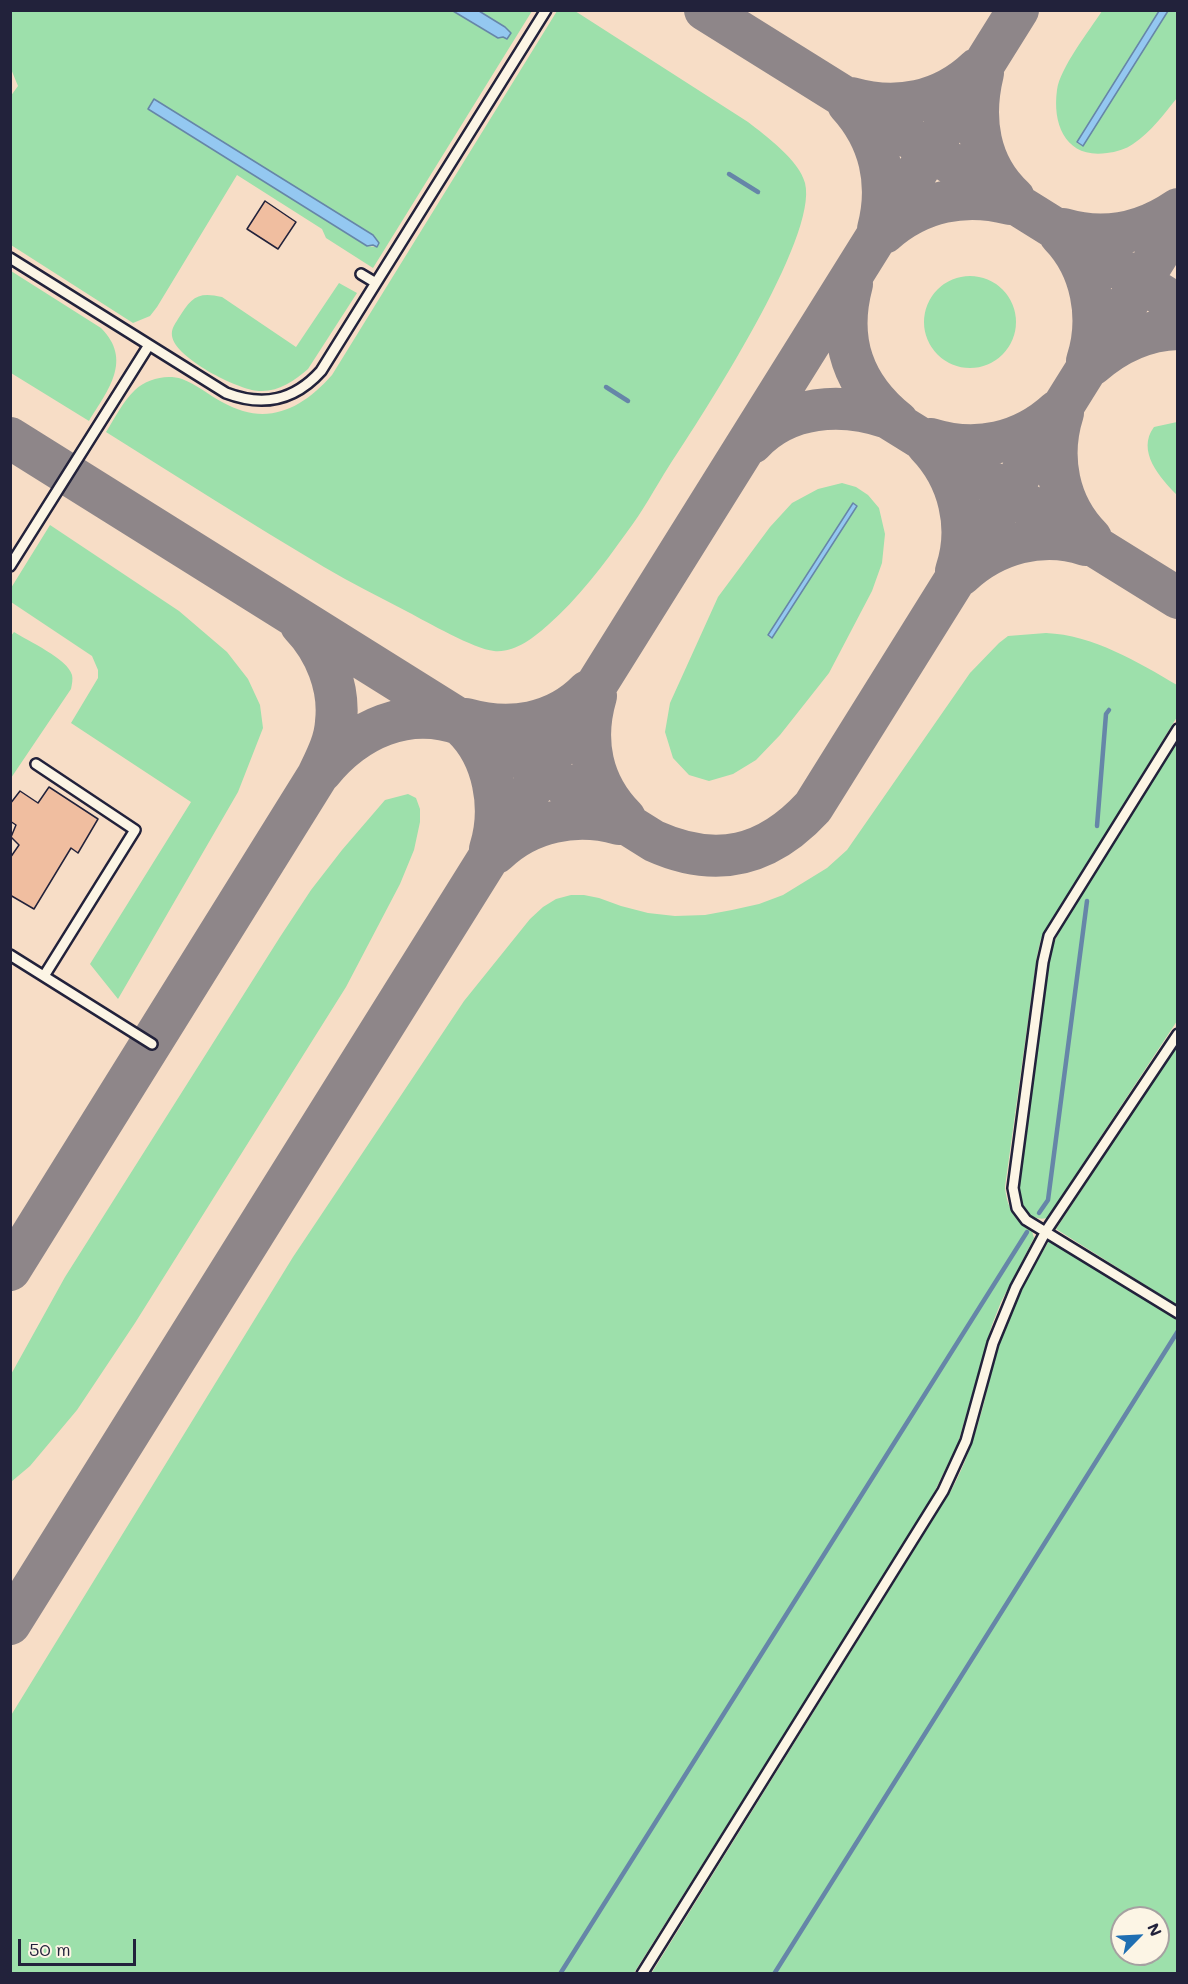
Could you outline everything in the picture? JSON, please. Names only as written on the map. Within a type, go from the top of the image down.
[{"type":"lane","points":[[10,258],[226,393],[253,401],[280,399],[303,388],[321,371],[546,10]]},
{"type":"lane","points":[[361,274],[376,284]]},
{"type":"lane","points":[[10,566],[149,345]]},
{"type":"lane","points":[[1178,729],[1056,924],[1045,948],[1013,1188],[1020,1214],[1026,1220],[1178,1314]]},
{"type":"lane","points":[[36,764],[135,830],[44,976]]},
{"type":"lane","points":[[10,955],[152,1044]]},
{"type":"lane","points":[[642,1974],[943,1491],[970,1429],[982,1378],[1001,1318],[1046,1231],[1178,1034]]},
{"type":"shaded area","points":[[11,11],[1177,11],[1177,1973],[11,1974]]},
{"type":"green space","points":[[10,11],[453,11],[497,38],[507,31],[505,27],[479,11],[532,11],[373,268],[326,238],[322,229],[237,175],[157,307],[150,316],[133,323],[11,245],[10,97],[18,86],[11,69]],"holes":[[[155,99],[377,247],[367,246],[148,109]]]},
{"type":"green space","points":[[557,11],[575,11],[764,134],[789,157],[802,174],[805,183],[805,209],[777,283],[755,326],[633,524],[590,581],[548,625],[516,647],[494,651],[451,634],[334,573],[106,432],[131,394],[140,386],[157,378],[182,379],[238,409],[268,414],[295,406],[320,387],[332,375]]},
{"type":"green space","points":[[1102,11],[1159,11],[1077,143],[1083,146],[1168,11],[1177,11],[1177,98],[1151,128],[1133,144],[1114,152],[1093,153],[1082,151],[1065,137],[1057,116],[1056,103],[1057,90],[1063,71]]},
{"type":"green space","points":[[11,271],[101,328],[110,340],[115,352],[114,375],[89,421],[11,373]]},
{"type":"green space","points":[[970,276],[988,279],[1003,289],[1013,304],[1016,322],[1013,340],[1003,355],[988,365],[970,368],[952,365],[937,355],[927,340],[924,322],[927,304],[937,289],[952,279]]},
{"type":"green space","points":[[339,283],[357,293],[308,369],[280,388],[259,391],[223,379],[184,354],[172,336],[175,325],[191,301],[201,296],[213,295],[222,297],[296,347]]},
{"type":"green space","points":[[1178,422],[1177,495],[1152,464],[1148,445],[1149,436],[1154,427]]},
{"type":"green space","points":[[842,483],[856,487],[868,495],[879,508],[885,534],[882,563],[872,591],[829,673],[780,735],[756,760],[733,774],[709,781],[689,775],[673,758],[665,732],[670,703],[718,597],[770,527],[792,503],[818,489]],"holes":[[[853,503],[857,506],[772,638],[768,636]]]},
{"type":"green space","points":[[50,525],[179,611],[227,652],[248,679],[260,705],[263,728],[238,792],[118,999],[90,964],[191,802],[71,723],[98,678],[98,670],[92,656],[11,602],[11,588]]},
{"type":"green space","points":[[14,632],[63,663],[69,669],[72,680],[71,689],[11,778],[10,637]]},
{"type":"green space","points":[[1046,633],[1098,644],[1131,659],[1177,685],[1177,717],[1041,939],[1005,1187],[1012,1213],[1020,1223],[1032,1231],[1034,1238],[1001,1302],[992,1325],[958,1443],[929,1503],[634,1973],[11,1973],[10,1717],[293,1257],[464,1001],[530,919],[556,899],[571,895],[584,895],[648,913],[675,916],[705,915],[759,904],[783,895],[827,868],[847,850],[970,673],[1008,636]]},
{"type":"green space","points":[[1177,740],[1177,1021],[1047,1218],[1033,1217],[1024,1207],[1019,1180],[1048,965],[1054,943],[1064,922]]},
{"type":"green space","points":[[408,794],[416,798],[420,809],[420,822],[414,850],[400,884],[346,987],[135,1323],[77,1410],[30,1466],[11,1482],[10,1376],[65,1277],[311,890],[385,800]]},
{"type":"green space","points":[[1177,1046],[1178,1305],[1056,1229]]},
{"type":"green space","points":[[1050,1239],[1177,1320],[1177,1973],[651,1974],[952,1489],[974,1436],[994,1360],[1022,1289]]},
{"type":"water","points":[[453,11],[479,11],[511,33],[507,39],[498,38]]},
{"type":"water","points":[[1159,11],[1168,11],[1083,146],[1077,142]]},
{"type":"water","points":[[154,99],[373,235],[379,243],[377,247],[367,246],[148,109]]},
{"type":"water","points":[[853,503],[857,506],[772,638],[768,635]]},
{"type":"building","points":[[265,201],[296,222],[278,249],[247,229]]},
{"type":"building","points":[[49,787],[98,819],[78,853],[71,848],[34,909],[10,895],[10,858],[19,845],[11,837],[16,825],[10,821],[10,804],[20,791],[38,803]]},
{"type":"waterway","points":[[729,174],[758,192]]},
{"type":"waterway","points":[[606,387],[628,401]]},
{"type":"waterway","points":[[1097,826],[1106,714],[1109,710]]},
{"type":"waterway","points":[[1039,1213],[1048,1200],[1087,901]]},
{"type":"waterway","points":[[560,1974],[1027,1232]]},
{"type":"waterway","points":[[774,1974],[1178,1331]]},
{"type":"taxiway","points":[[705,10],[1178,305]]},
{"type":"taxiway","points":[[10,1624],[1018,10]]},
{"type":"taxiway","points":[[851,98],[885,104],[918,101],[949,89],[977,69]]},
{"type":"taxiway","points":[[983,73],[978,107],[981,140],[992,171],[1014,198]]},
{"type":"taxiway","points":[[848,104],[868,132],[880,162],[883,195],[878,229]]},
{"type":"taxiway","points":[[884,233],[913,213],[944,202],[976,199],[1010,204]]},
{"type":"taxiway","points":[[1063,229],[1093,234],[1123,232],[1151,224],[1178,209]]},
{"type":"taxiway","points":[[10,438],[654,841],[699,855],[719,856],[740,853],[759,847],[777,837],[796,824],[813,807],[1178,222]]},
{"type":"taxiway","points":[[1060,235],[1080,263],[1091,294],[1093,328],[1087,361]]},
{"type":"taxiway","points":[[852,284],[847,324],[852,360],[870,393],[898,422]]},
{"type":"taxiway","points":[[1092,365],[1121,345],[1143,335],[1178,329]]},
{"type":"taxiway","points":[[752,443],[766,430],[782,421],[816,410],[852,410],[888,418],[1178,598]]},
{"type":"taxiway","points":[[931,439],[965,445],[998,442],[1029,431],[1057,411]]},
{"type":"taxiway","points":[[1063,413],[1057,446],[1059,480],[1071,511],[1091,538]]},
{"type":"taxiway","points":[[927,445],[947,472],[959,504],[962,537],[956,571]]},
{"type":"taxiway","points":[[961,575],[988,555],[1019,543],[1053,539],[1086,545]]},
{"type":"taxiway","points":[[10,1270],[324,762],[335,729],[336,696],[324,657],[301,625]]},
{"type":"taxiway","points":[[466,719],[499,724],[531,722],[561,711],[588,691]]},
{"type":"taxiway","points":[[596,696],[590,729],[593,761],[604,791],[625,818]]},
{"type":"taxiway","points":[[321,772],[350,744],[384,725],[422,718],[462,725]]},
{"type":"taxiway","points":[[462,726],[482,752],[493,783],[496,817],[490,849]]},
{"type":"taxiway","points":[[496,853],[523,833],[554,822],[586,819],[619,824]]}]
